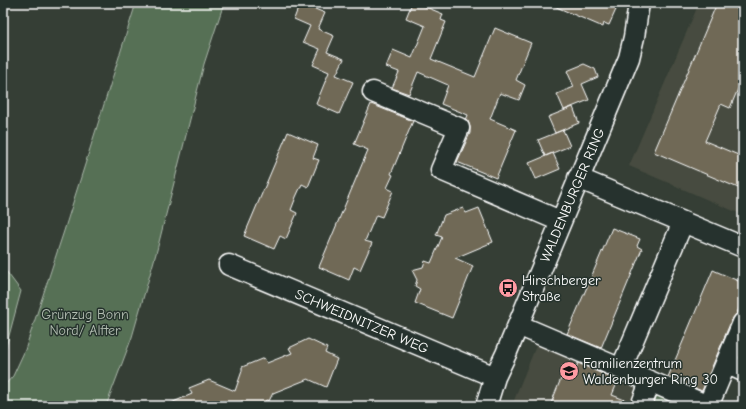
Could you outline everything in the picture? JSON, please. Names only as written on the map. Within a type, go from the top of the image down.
[{"type":"street","name":"WALDENBURGER RING","points":[[486,406],[495,377],[629,58],[639,3]]},
{"type":"street","points":[[373,92],[458,128],[441,170],[560,221]]},
{"type":"street","points":[[578,178],[743,247]]},
{"type":"street","points":[[621,370],[683,222]]},
{"type":"street","name":"SCHWEIDNITZER WEG","points":[[229,265],[495,377]]},
{"type":"street","points":[[518,325],[708,406],[734,367],[743,323]]},
{"type":"street","points":[[641,406],[650,382]]},
{"type":"shaded area","points":[[699,3],[743,3],[743,215],[629,166]]},
{"type":"shaded area","name":"Familienzentrum Waldenburger Ring 30","points":[[538,341],[644,384],[635,406],[512,406]]},
{"type":"green space","name":"Grünzug Bonn Nord/ Alfter","points":[[136,3],[224,3],[204,64],[157,250],[132,337],[106,406],[3,406],[3,387],[13,376],[25,350]]},
{"type":"green space","points":[[3,267],[21,291],[3,358]]},
{"type":"green space","points":[[659,395],[677,403],[678,406],[648,406],[654,397]]},
{"type":"building","points":[[300,3],[325,13],[318,29],[334,36],[327,52],[344,59],[336,75],[353,82],[339,114],[316,104],[329,72],[313,65],[320,49],[303,42],[310,26],[294,19]]},
{"type":"building","points":[[412,3],[416,3],[443,14],[441,20],[446,22],[431,59],[475,77],[495,28],[531,43],[516,80],[525,85],[519,100],[500,93],[490,119],[516,130],[496,178],[457,162],[470,133],[470,127],[468,121],[466,120],[468,115],[441,104],[448,85],[418,72],[409,94],[392,88],[399,72],[386,67],[393,50],[412,58],[425,26],[406,18]]},
{"type":"building","points":[[547,3],[619,3],[609,25],[604,23],[603,27]]},
{"type":"building","points":[[717,3],[725,3],[743,11],[743,77],[730,108],[721,104],[705,141],[743,157],[743,190],[654,152]]},
{"type":"building","points":[[584,64],[595,69],[598,77],[582,84],[589,100],[564,110],[557,94],[574,87],[567,71]]},
{"type":"building","points":[[371,104],[413,121],[391,174],[393,175],[387,188],[393,191],[382,217],[376,215],[365,241],[372,243],[360,270],[354,267],[349,280],[319,267],[368,150],[354,144]]},
{"type":"building","points":[[573,107],[579,123],[555,133],[548,117]]},
{"type":"building","points":[[563,130],[570,146],[545,156],[538,140]]},
{"type":"building","points":[[288,132],[318,145],[313,158],[319,160],[308,187],[302,184],[296,197],[291,210],[297,213],[286,239],[280,236],[274,249],[244,236]]},
{"type":"building","points":[[553,153],[560,169],[536,179],[529,163]]},
{"type":"building","points":[[463,208],[466,213],[479,208],[493,242],[455,258],[473,266],[452,318],[415,303],[420,289],[415,286],[417,280],[412,270],[423,267],[425,261],[431,263],[442,237],[436,235],[444,215]]},
{"type":"building","points":[[612,228],[640,239],[637,246],[642,249],[601,348],[567,334]]},
{"type":"building","points":[[713,270],[743,283],[743,299],[737,313],[732,319],[702,391],[668,377]]},
{"type":"building","points":[[308,339],[327,348],[325,353],[337,359],[326,387],[308,379],[273,393],[269,401],[266,400],[263,406],[253,406],[242,401],[236,406],[164,406],[192,394],[189,388],[209,380],[235,391],[242,367],[264,358],[267,363],[292,353],[289,348]]},
{"type":"building","points":[[578,363],[618,381],[612,395],[630,402],[630,406],[550,406],[562,376],[571,380]]},
{"type":"place","name":"Hirschberger Straße","points":[[508,288]]},
{"type":"place","name":"Familienzentrum Waldenburger Ring 30","points":[[569,371]]}]
